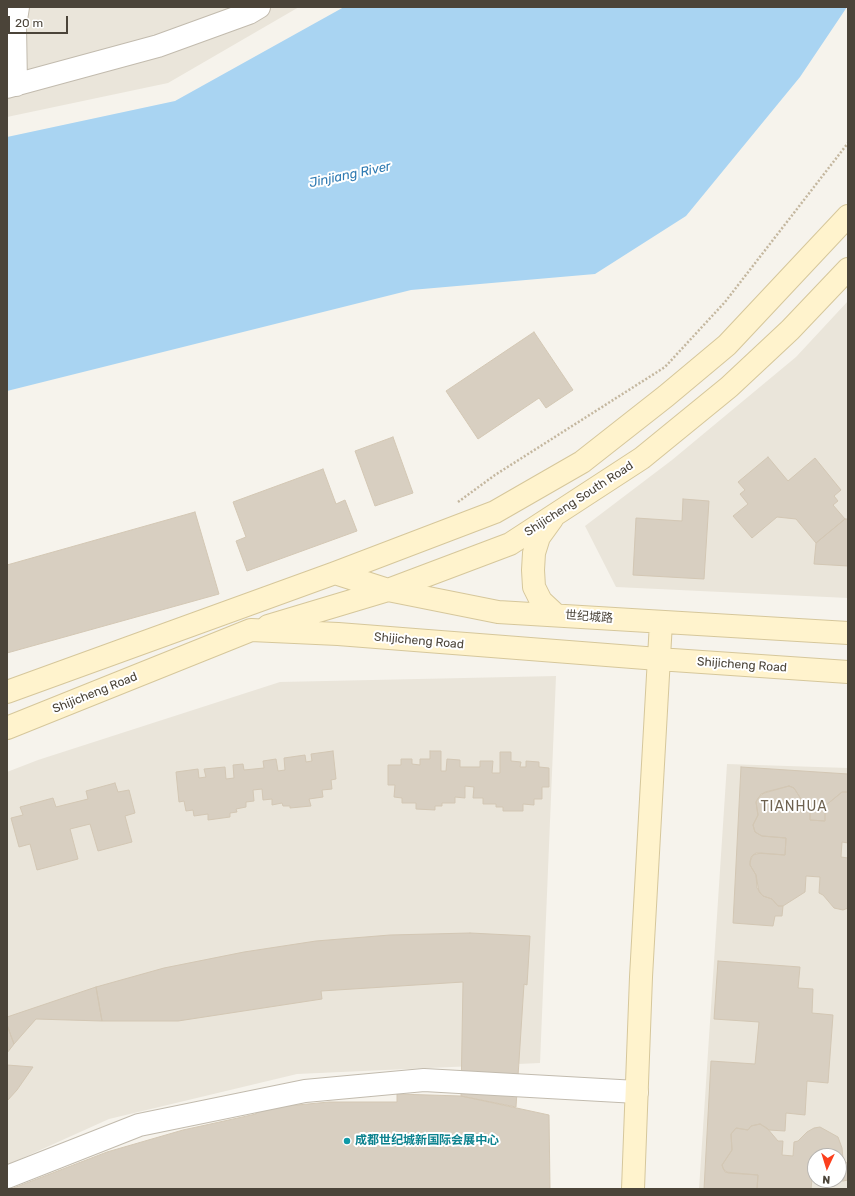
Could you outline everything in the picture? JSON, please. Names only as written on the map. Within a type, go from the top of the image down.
[{"type":"main road","points":[[7,692],[335,573],[495,512],[582,462],[666,396],[727,345],[848,216]]},
{"type":"main road","name":"Shijicheng South Road","points":[[251,630],[388,590],[510,544],[642,458],[729,387],[790,330],[848,269]]},
{"type":"main road","points":[[556,514],[539,537],[534,554],[532,570],[534,587],[541,601],[556,615]]},
{"type":"main road","name":"世纪城路","points":[[335,573],[388,590],[498,612],[848,633]]},
{"type":"main road","points":[[633,1189],[636,1092],[661,622]]},
{"type":"main road","name":"Shijicheng Road","points":[[7,728],[251,630],[338,634],[658,660],[848,672]]},
{"type":"street","points":[[18,7],[15,26],[12,86],[158,46],[249,13],[259,7]]},
{"type":"street","points":[[7,1177],[139,1125],[305,1091],[424,1080],[636,1092]]},
{"type":"path","points":[[452,507],[495,475],[665,367],[725,302],[848,143]]},
{"type":"shaded area","points":[[7,7],[299,7],[168,83],[7,117]]},
{"type":"shaded area","points":[[848,301],[848,598],[616,587],[585,526],[672,460],[796,357]]},
{"type":"shaded area","points":[[556,676],[540,1063],[297,1074],[109,1119],[7,1165],[7,772],[38,760],[280,682]]},
{"type":"shaded area","points":[[727,764],[848,768],[848,1189],[699,1189]]},
{"type":"water","name":"Jinjiang River","points":[[344,7],[847,7],[800,77],[686,216],[595,274],[411,290],[7,391],[7,137],[175,101]]},
{"type":"building","points":[[534,332],[573,390],[546,408],[539,398],[478,439],[446,391]]},
{"type":"building","points":[[393,437],[413,493],[375,506],[355,451]]},
{"type":"building","points":[[768,457],[788,481],[815,458],[841,490],[834,496],[838,501],[833,505],[845,519],[816,543],[796,519],[777,517],[752,538],[733,516],[748,504],[740,494],[745,490],[738,482]]},
{"type":"building","points":[[323,469],[336,504],[345,500],[357,531],[247,571],[236,541],[246,537],[233,502]]},
{"type":"building","points":[[683,499],[709,501],[704,579],[633,575],[636,518],[682,521]]},
{"type":"building","points":[[195,512],[219,594],[7,653],[7,565]]},
{"type":"building","points":[[845,519],[848,519],[848,566],[814,564],[816,543]]},
{"type":"building","points":[[333,751],[336,779],[331,780],[332,789],[322,790],[323,797],[309,799],[311,806],[290,808],[290,806],[283,806],[282,803],[272,805],[272,799],[263,800],[262,789],[253,790],[254,801],[246,802],[246,807],[236,809],[237,812],[230,813],[230,817],[208,820],[208,814],[194,816],[193,810],[186,811],[184,801],[179,802],[176,772],[198,769],[199,778],[206,777],[204,769],[225,767],[226,779],[234,778],[233,765],[243,764],[244,770],[264,768],[263,761],[276,759],[278,771],[285,770],[284,758],[305,755],[306,762],[312,761],[311,754]]},
{"type":"building","points":[[430,751],[441,751],[441,771],[446,771],[447,759],[460,760],[460,767],[480,767],[480,761],[493,761],[492,773],[500,773],[500,752],[511,752],[511,761],[521,762],[520,767],[526,767],[526,761],[539,762],[539,767],[549,768],[549,787],[542,787],[542,799],[534,799],[534,805],[523,804],[523,811],[503,811],[503,807],[496,807],[496,804],[483,804],[483,798],[473,798],[474,787],[465,786],[465,798],[455,797],[455,803],[442,803],[442,806],[435,806],[435,810],[416,809],[416,803],[402,803],[402,798],[394,797],[395,785],[388,785],[388,765],[401,765],[401,759],[412,759],[412,764],[420,765],[420,759],[430,759]]},
{"type":"building","points":[[741,767],[848,774],[848,792],[842,792],[825,806],[825,821],[810,820],[810,805],[801,799],[794,788],[789,786],[765,792],[756,802],[758,815],[753,825],[755,832],[762,836],[786,838],[785,855],[756,853],[750,861],[750,865],[756,875],[759,892],[763,896],[772,899],[778,906],[783,906],[782,916],[775,916],[773,926],[733,923]]},
{"type":"building","points":[[115,783],[118,792],[129,790],[135,813],[125,816],[132,842],[98,851],[90,824],[70,829],[78,859],[37,870],[30,844],[19,847],[11,818],[23,815],[20,807],[53,798],[56,807],[88,799],[86,791]]},
{"type":"building","points":[[789,786],[794,788],[801,799],[810,805],[810,820],[825,821],[825,806],[842,792],[848,792],[848,843],[842,842],[841,857],[848,858],[848,908],[843,910],[834,908],[823,895],[819,893],[820,877],[806,876],[805,892],[783,906],[778,906],[772,899],[763,896],[757,888],[756,875],[750,865],[751,857],[761,853],[785,855],[786,838],[762,836],[755,832],[753,825],[758,815],[756,802],[761,794]]},
{"type":"building","points":[[470,933],[530,936],[527,985],[524,984],[516,1107],[461,1096],[463,982],[321,991],[322,999],[178,1021],[102,1021],[96,987],[164,968],[244,952],[316,941],[390,935]]},
{"type":"building","points":[[718,961],[800,967],[798,988],[813,989],[812,1013],[833,1015],[828,1083],[807,1081],[805,1115],[786,1113],[785,1131],[769,1130],[760,1124],[751,1126],[748,1130],[736,1128],[731,1134],[732,1150],[722,1165],[723,1169],[728,1173],[758,1175],[757,1189],[704,1189],[711,1061],[755,1064],[759,1022],[714,1019]]},
{"type":"building","points":[[96,987],[102,1021],[36,1019],[14,1044],[7,1025],[7,1017]]},
{"type":"building","points":[[7,1025],[14,1044],[7,1053]]},
{"type":"building","points":[[7,1065],[33,1067],[17,1090],[7,1101]]},
{"type":"building","name":"成都世纪城新国际会展中心","points":[[397,1094],[461,1096],[549,1115],[550,1189],[11,1189],[107,1152],[183,1130],[256,1114],[255,1109],[329,1102],[397,1102]]},
{"type":"building","points":[[760,1124],[767,1128],[778,1141],[783,1141],[782,1155],[793,1156],[794,1142],[798,1141],[807,1132],[814,1128],[820,1127],[838,1137],[842,1148],[807,1148],[807,1188],[811,1189],[757,1189],[758,1175],[725,1172],[722,1165],[732,1150],[731,1134],[736,1128],[748,1130],[751,1126]]},
{"type":"building","points":[[847,1163],[848,1164],[847,1180]]},
{"type":"place","name":"成都世纪城新国际会展中心","points":[[347,1141]]},
{"type":"district","name":"TIANHUA","points":[[794,807]]}]
